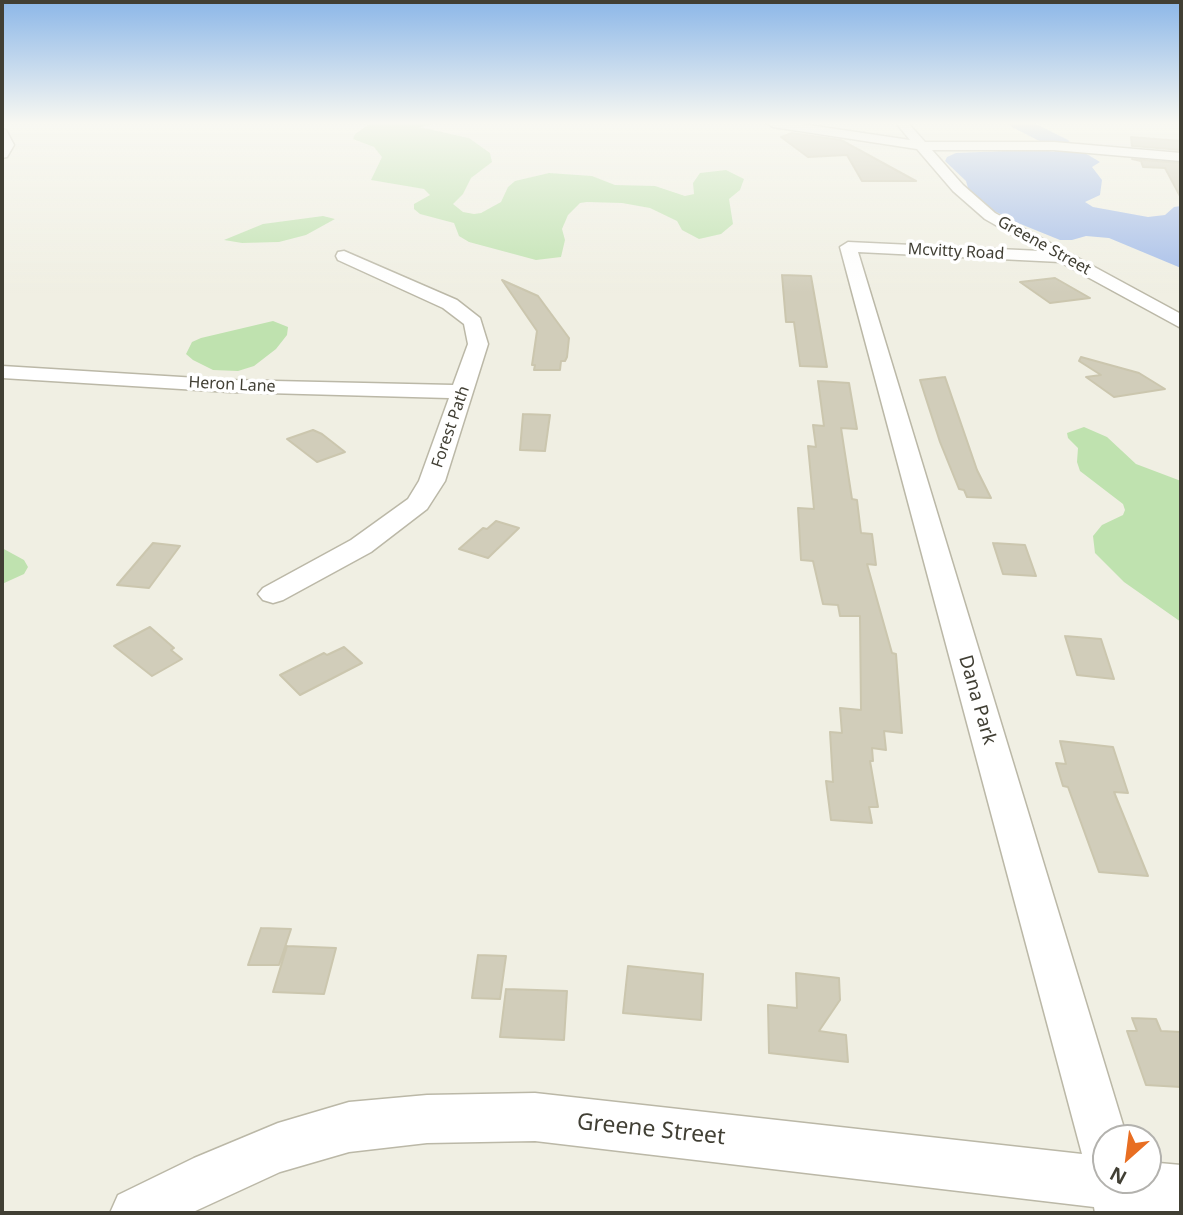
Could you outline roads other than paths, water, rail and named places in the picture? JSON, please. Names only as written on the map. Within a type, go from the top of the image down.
[{"type":"street","name":"Greene Street","points":[[951,180],[990,216],[1181,322]]},
{"type":"street","name":"Mcvitty Road","points":[[848,247],[1064,257]]},
{"type":"street","name":"Dana Park","points":[[848,247],[1097,1124]]},
{"type":"street","name":"Forest Path","points":[[273,594],[361,546],[408,514],[418,503],[432,481],[478,344],[472,322],[450,304],[344,256]]},
{"type":"street","name":"Heron Lane","points":[[2,372],[265,387],[463,391]]},
{"type":"street","name":"Greene Street","points":[[136,1213],[278,1148],[349,1127],[426,1119],[535,1117],[1092,1180]]},
{"type":"street","name":"Greene Street","points":[[1162,1189],[1181,1191]]},
{"type":"water","points":[[1102,180],[1100,195],[1085,202],[1093,207],[1148,217],[1165,215],[1174,207],[1181,206],[1181,268],[1109,238],[1086,236],[1060,240],[986,207],[968,188],[966,181]]},
{"type":"waterway","points":[[1050,200],[1059,180]]}]
